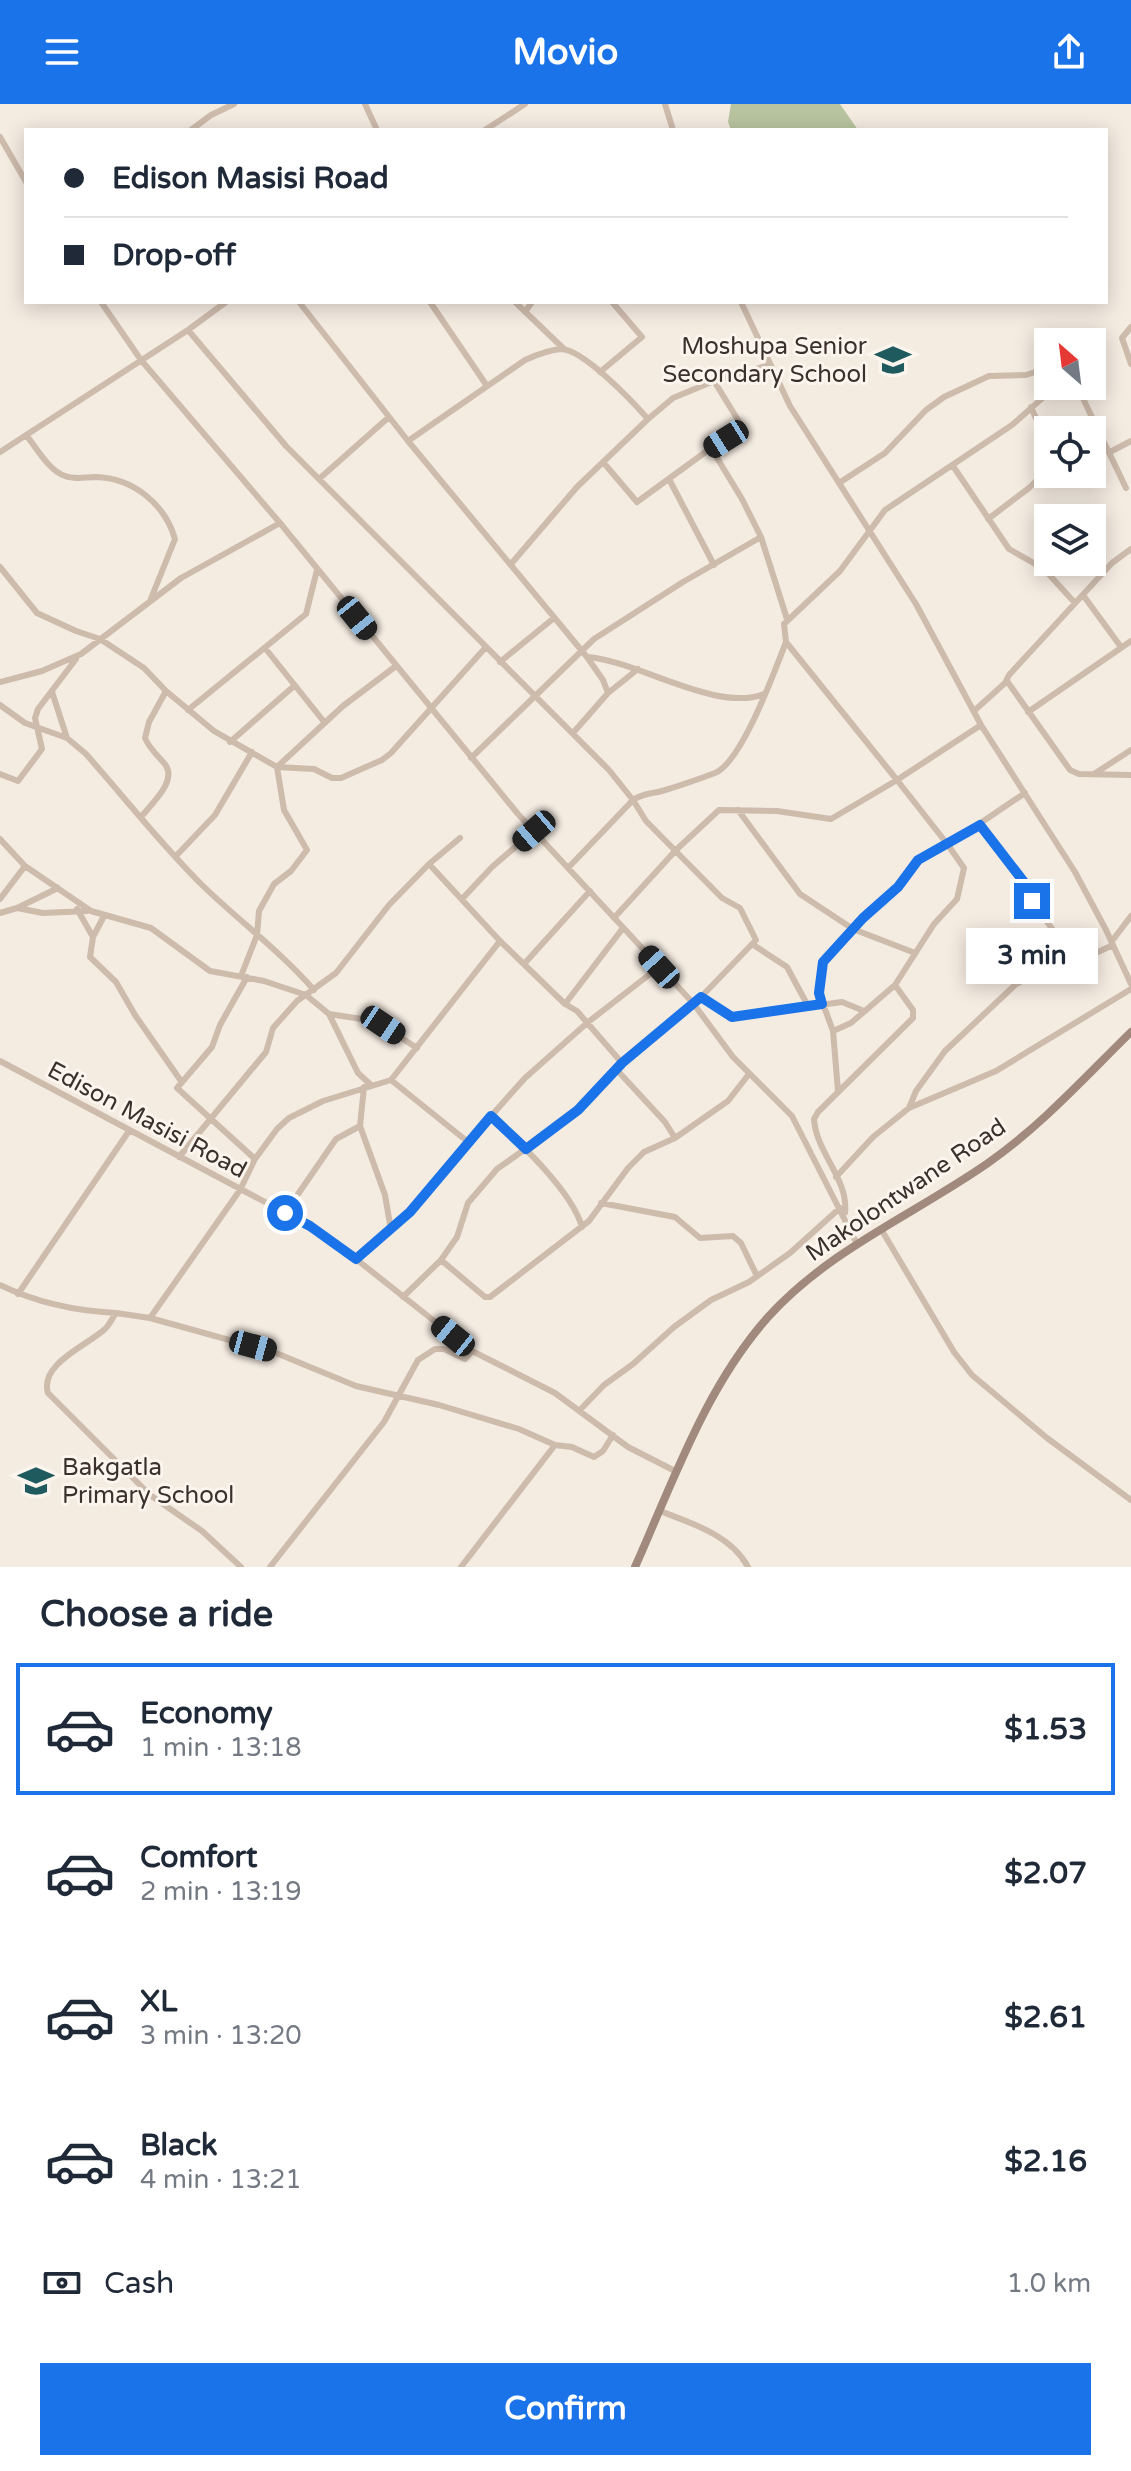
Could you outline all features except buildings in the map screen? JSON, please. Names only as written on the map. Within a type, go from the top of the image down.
[{"type":"main road","name":"Makolontwane Road","points":[[635,1567],[677,1472],[728,1372],[751,1338],[797,1289],[857,1244],[1011,1146],[1131,1032]]},
{"type":"street","points":[[194,128],[234,104]]},
{"type":"street","points":[[365,104],[376,128]]},
{"type":"street","points":[[488,128],[525,104]]},
{"type":"street","points":[[665,104],[672,128]]},
{"type":"street","points":[[0,137],[24,179]]},
{"type":"street","points":[[102,304],[141,360],[280,523],[471,758],[693,1003],[733,1057],[796,1121],[857,1244]]},
{"type":"street","points":[[0,452],[223,304]]},
{"type":"street","points":[[301,304],[408,441],[584,654],[603,680],[608,693]]},
{"type":"street","points":[[431,304],[487,386]]},
{"type":"street","points":[[517,304],[564,349],[618,386],[648,419]]},
{"type":"street","points":[[525,312],[531,304]]},
{"type":"street","points":[[600,372],[642,337],[614,304]]},
{"type":"street","points":[[742,304],[790,406],[916,604],[981,725],[1075,872],[1113,943],[1131,986],[996,1071],[909,1108],[873,1137],[836,1177]]},
{"type":"street","points":[[1131,327],[1122,338],[1131,364]]},
{"type":"street","points":[[188,330],[286,446],[609,770],[633,800],[642,817],[722,898],[743,912],[756,938],[701,997],[622,1063],[590,1099],[497,1169],[468,1203],[457,1237],[441,1260],[403,1297]]},
{"type":"street","points":[[408,441],[525,360],[564,349]]},
{"type":"street","points":[[511,564],[577,487],[673,398],[714,381],[770,365]]},
{"type":"street","points":[[839,483],[885,453],[926,410],[944,397],[989,376],[1034,372]]},
{"type":"street","points":[[603,462],[637,502],[743,428],[714,381]]},
{"type":"street","points":[[568,868],[633,800],[720,771],[741,746],[765,693],[786,642],[784,624],[787,619],[840,571],[885,510],[1012,425],[1039,400]]},
{"type":"street","points":[[1084,400],[1126,488]]},
{"type":"street","points":[[1031,407],[1035,416]]},
{"type":"street","points":[[319,479],[389,417]]},
{"type":"street","points":[[26,435],[62,475],[73,478],[99,477],[141,490],[153,500],[175,539],[149,602]]},
{"type":"street","points":[[1110,452],[1131,441]]},
{"type":"street","points":[[711,448],[761,537],[787,619]]},
{"type":"street","points":[[953,466],[1009,549],[1044,569],[1075,603]]},
{"type":"street","points":[[669,479],[714,565]]},
{"type":"street","points":[[988,519],[1034,483]]},
{"type":"street","points":[[0,774],[20,780],[42,749],[37,727],[38,709],[81,654],[181,578],[280,523]]},
{"type":"street","points":[[471,758],[619,621],[761,537]]},
{"type":"street","points":[[974,711],[1007,681],[1009,675],[1112,563],[1131,549]]},
{"type":"street","points":[[0,567],[37,613],[100,639],[144,668],[188,710],[230,742],[277,767],[314,769],[332,778],[352,774],[391,753],[486,647]]},
{"type":"street","points":[[188,710],[306,614],[317,570]]},
{"type":"street","points":[[1083,595],[1121,647]]},
{"type":"street","points":[[500,662],[554,618]]},
{"type":"street","points":[[1028,712],[1131,641]]},
{"type":"street","points":[[786,642],[964,868],[957,899],[934,924],[895,985],[851,1023],[833,1031]]},
{"type":"street","points":[[265,648],[325,723]]},
{"type":"street","points":[[0,682],[42,671],[81,654]]},
{"type":"street","points":[[584,654],[726,697],[743,700],[765,693]]},
{"type":"street","points":[[277,767],[343,706],[396,666]]},
{"type":"street","points":[[573,733],[608,693],[638,669]]},
{"type":"street","points":[[1007,681],[1070,770],[1079,774],[1131,775]]},
{"type":"street","points":[[230,742],[294,686]]},
{"type":"street","points":[[141,817],[169,777],[168,767],[145,738],[149,722],[166,691]]},
{"type":"street","points":[[52,692],[67,738]]},
{"type":"street","points":[[0,705],[25,723],[67,738],[86,754],[207,890],[292,965],[314,990]]},
{"type":"street","points":[[614,918],[714,813],[725,809],[777,811],[831,819],[981,725]]},
{"type":"street","points":[[1093,774],[1131,750]]},
{"type":"street","points":[[176,856],[215,815],[252,752]]},
{"type":"street","points":[[255,1159],[177,1090],[181,1081],[212,1047],[244,977],[257,935],[259,911],[274,884],[291,871],[307,850],[284,810],[277,767]]},
{"type":"street","points":[[838,1091],[833,1031],[819,993],[821,965],[853,929],[898,887],[918,860],[980,825],[1025,793]]},
{"type":"street","points":[[738,810],[793,887],[853,929],[915,953]]},
{"type":"street","points":[[980,825],[1027,886],[1032,901],[1076,962]]},
{"type":"street","points":[[462,899],[492,867],[534,831]]},
{"type":"street","points":[[179,1157],[266,1052],[273,1028],[306,995],[336,973],[389,905],[460,838]]},
{"type":"street","points":[[0,839],[25,866],[91,911],[151,928],[210,971],[244,977],[306,995],[329,1014],[367,1086],[360,1126],[385,1195],[391,1230]]},
{"type":"street","points":[[429,864],[500,941],[565,1004],[577,1011],[622,1063]]},
{"type":"street","points":[[0,899],[25,866]]},
{"type":"street","points":[[0,913],[58,888]]},
{"type":"street","points":[[524,964],[590,891]]},
{"type":"street","points":[[74,901],[93,937]]},
{"type":"street","points":[[17,908],[43,913],[91,911]]},
{"type":"street","points":[[104,916],[93,937],[90,957],[116,982],[181,1081]]},
{"type":"street","points":[[909,1108],[916,1091],[945,1051],[1015,985],[1048,969],[1076,962],[1113,943],[1131,916]]},
{"type":"street","points":[[565,1004],[623,928]]},
{"type":"street","points":[[150,1318],[240,1190],[255,1159],[277,1129],[289,1118],[323,1101],[391,1080],[500,941]]},
{"type":"street","points":[[752,944],[787,967],[808,1006]]},
{"type":"street","points":[[356,1259],[410,1212],[525,1078],[587,1023],[659,967]]},
{"type":"street","points":[[845,1217],[846,1202],[818,1137],[814,1119],[838,1091],[913,1018],[913,1010],[895,985]]},
{"type":"street","points":[[701,997],[732,1017],[842,1002],[864,1011]]},
{"type":"street","points":[[329,1014],[375,1021],[417,1048]]},
{"type":"street","name":"Edison Masisi Road","points":[[0,1061],[310,1226],[472,1351],[555,1393],[628,1447],[677,1472]]},
{"type":"street","points":[[616,1069],[665,1122],[675,1138]]},
{"type":"street","points":[[441,1260],[485,1297],[490,1297],[582,1227],[644,1152],[675,1138],[728,1101],[749,1074]]},
{"type":"street","points":[[391,1080],[468,1142]]},
{"type":"street","points":[[491,1116],[526,1149],[577,1215],[582,1227]]},
{"type":"street","points":[[285,1213],[336,1139],[360,1126]]},
{"type":"street","points":[[18,1294],[129,1131]]},
{"type":"street","points":[[601,1203],[675,1217],[700,1238],[733,1236],[741,1243],[757,1276]]},
{"type":"street","points":[[580,1410],[594,1394],[674,1327],[711,1300],[749,1282],[790,1253],[840,1208]]},
{"type":"street","points":[[881,1229],[954,1352],[972,1375],[1047,1438],[1131,1500]]},
{"type":"street","points":[[0,1285],[66,1309],[150,1318],[276,1353],[337,1380],[519,1429],[594,1457],[603,1451],[613,1435]]},
{"type":"street","points":[[116,1313],[108,1327],[54,1369],[46,1382],[48,1393],[150,1495],[202,1531],[241,1567]]},
{"type":"street","points":[[270,1567],[384,1422],[418,1360],[428,1352],[444,1349],[465,1359],[472,1351]]},
{"type":"street","points":[[461,1567],[555,1445]]},
{"type":"street","points":[[660,1511],[706,1529],[738,1553],[748,1567]]},
{"type":"green space","points":[[731,104],[840,104],[857,128],[730,128],[728,122]]},
{"type":"place","name":"Moshupa Senior Secondary School","points":[[893,360]]},
{"type":"place","name":"Bakgatla Primary School","points":[[36,1481]]},
{"type":"route","points":[[285,1213],[310,1226],[356,1259],[403,1220],[491,1116],[526,1149],[578,1110],[622,1063],[701,997],[732,1017],[822,1004],[819,993],[823,962],[863,918],[898,887],[912,865],[980,825],[1027,886],[1032,901]]}]
